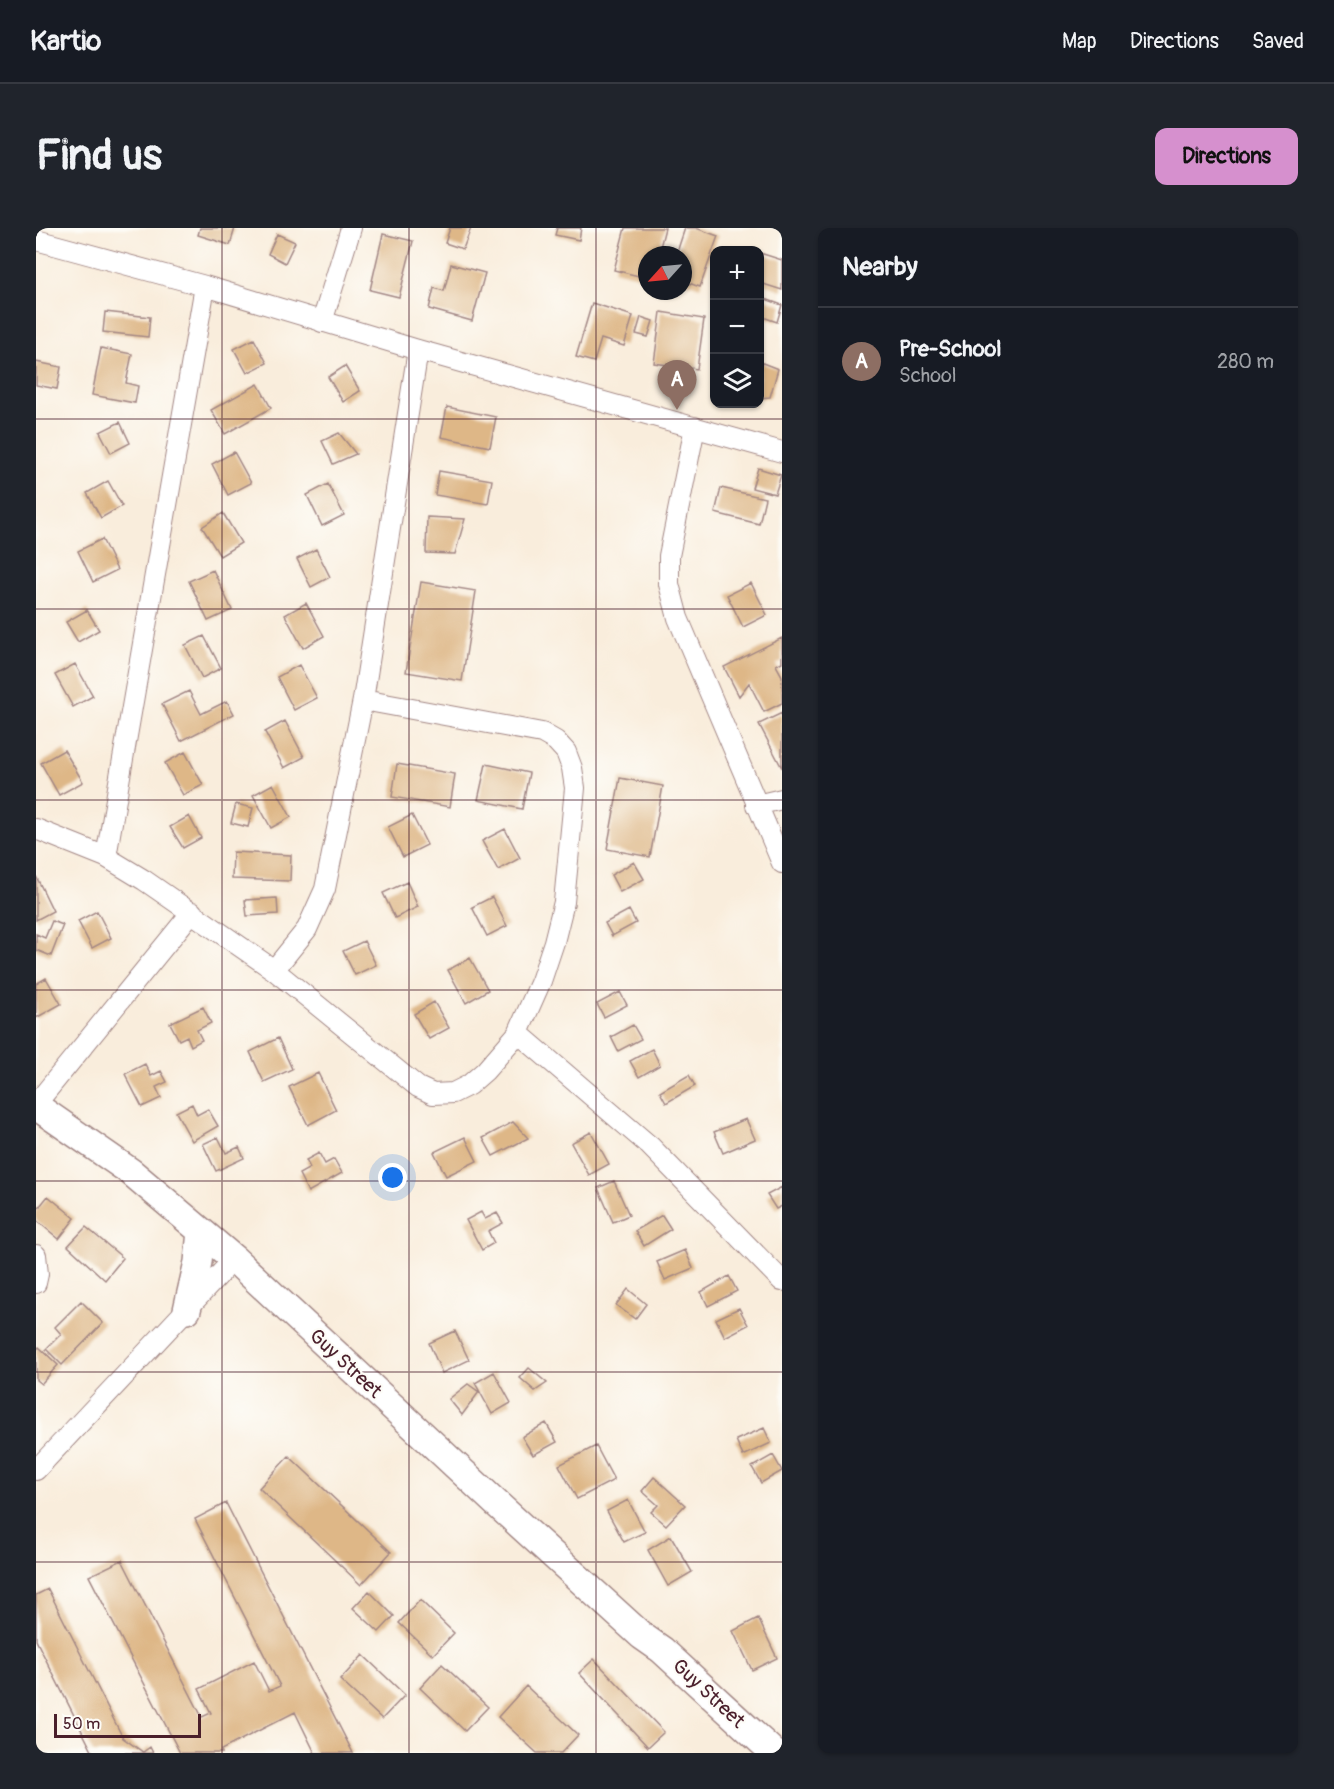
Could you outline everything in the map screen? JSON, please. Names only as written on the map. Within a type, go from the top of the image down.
[{"type":"street","points":[[322,322],[351,228]]},
{"type":"street","points":[[36,240],[205,286],[418,350],[782,452]]},
{"type":"street","points":[[106,857],[205,286]]},
{"type":"street","points":[[274,970],[307,929],[325,889],[363,700],[418,350]]},
{"type":"street","points":[[695,427],[669,556],[669,584],[678,618],[782,863]]},
{"type":"street","points":[[36,829],[106,857],[144,880],[274,970],[417,1087],[433,1094],[453,1093],[469,1085],[485,1071],[518,1033],[541,981],[564,902],[575,788],[572,768],[566,752],[556,741],[542,733],[363,700]]},
{"type":"street","points":[[756,805],[782,799]]},
{"type":"street","points":[[36,1105],[192,912]]},
{"type":"street","points":[[518,1033],[650,1146],[782,1281]]},
{"type":"street","name":"Guy Street","points":[[36,1105],[131,1172],[234,1259],[497,1504],[774,1753]]},
{"type":"street","points":[[187,1310],[198,1262],[201,1231]]},
{"type":"street","points":[[36,1255],[38,1274],[36,1283]]},
{"type":"street","points":[[36,1470],[234,1259]]},
{"type":"street","name":"Guy Street","points":[[642,1636],[656,1659],[750,1753]]},
{"type":"building","points":[[200,228],[235,228],[230,245],[198,235]]},
{"type":"building","points":[[450,228],[471,228],[463,249],[445,243]]},
{"type":"building","points":[[557,228],[581,228],[579,240],[555,235]]},
{"type":"building","points":[[625,228],[665,228],[660,246],[638,246],[638,276],[614,270]]},
{"type":"building","points":[[685,228],[696,228],[718,236],[714,246],[710,246],[710,259],[700,287],[692,284],[692,246],[679,246]]},
{"type":"building","points":[[277,234],[295,242],[285,263],[268,254]]},
{"type":"building","points":[[383,234],[413,241],[399,297],[370,290]]},
{"type":"building","points":[[764,254],[782,260],[782,290],[764,284]]},
{"type":"building","points":[[451,264],[485,273],[472,321],[429,309],[434,288],[444,291]]},
{"type":"building","points":[[764,298],[782,305],[777,322],[764,317]]},
{"type":"building","points":[[592,303],[633,316],[624,346],[601,339],[594,362],[576,357]]},
{"type":"building","points":[[105,312],[150,317],[148,337],[103,332]]},
{"type":"building","points":[[661,312],[704,319],[697,369],[654,363]]},
{"type":"building","points":[[641,317],[653,321],[648,337],[636,334]]},
{"type":"building","points":[[254,339],[267,363],[247,373],[234,349]]},
{"type":"building","points":[[101,348],[132,354],[126,383],[138,386],[135,403],[92,395]]},
{"type":"building","points":[[36,362],[61,367],[57,389],[36,385]]},
{"type":"building","points":[[764,364],[778,369],[770,397],[764,398]]},
{"type":"building","points":[[345,366],[360,391],[343,402],[328,377]]},
{"type":"building","points":[[258,384],[271,408],[225,434],[211,410]]},
{"type":"building","points":[[447,407],[496,417],[490,447],[441,437]]},
{"type":"building","points":[[120,422],[130,443],[111,453],[100,432]]},
{"type":"building","points":[[339,433],[356,454],[333,464],[322,441]]},
{"type":"building","points":[[234,452],[251,483],[228,495],[212,464]]},
{"type":"building","points":[[758,468],[781,475],[775,494],[752,488]]},
{"type":"building","points":[[439,471],[492,480],[488,504],[435,495]]},
{"type":"building","points":[[108,481],[122,506],[101,518],[87,493]]},
{"type":"building","points":[[328,484],[344,515],[322,526],[307,495]]},
{"type":"building","points":[[721,488],[765,498],[759,524],[715,513]]},
{"type":"building","points":[[223,513],[241,543],[220,556],[202,527]]},
{"type":"building","points":[[427,517],[465,519],[455,554],[426,553]]},
{"type":"building","points":[[102,539],[117,570],[93,582],[78,551]]},
{"type":"building","points":[[316,549],[330,577],[311,587],[297,559]]},
{"type":"building","points":[[213,570],[232,610],[208,621],[189,581]]},
{"type":"building","points":[[421,582],[476,591],[462,681],[406,672]]},
{"type":"building","points":[[751,583],[767,615],[743,627],[727,595]]},
{"type":"building","points":[[306,603],[324,636],[303,648],[285,615]]},
{"type":"building","points":[[87,610],[99,630],[78,642],[66,622]]},
{"type":"building","points":[[204,636],[221,668],[202,678],[185,645]]},
{"type":"building","points":[[782,638],[782,662],[776,665],[782,676],[782,703],[764,712],[749,683],[739,696],[724,667]]},
{"type":"building","points":[[75,664],[93,696],[73,707],[55,675]]},
{"type":"building","points":[[299,665],[317,698],[294,710],[277,677]]},
{"type":"building","points":[[189,691],[201,714],[227,701],[234,714],[181,741],[162,704]]},
{"type":"building","points":[[782,713],[782,768],[759,724]]},
{"type":"building","points":[[285,721],[304,757],[284,768],[265,732]]},
{"type":"building","points":[[64,750],[83,782],[59,795],[41,763]]},
{"type":"building","points":[[185,752],[203,785],[183,795],[165,763]]},
{"type":"building","points":[[397,764],[455,774],[450,807],[392,797]]},
{"type":"building","points":[[486,764],[529,773],[522,809],[478,800]]},
{"type":"building","points":[[620,778],[663,786],[650,857],[607,849]]},
{"type":"building","points":[[273,784],[291,817],[271,828],[253,795]]},
{"type":"building","points":[[236,804],[253,808],[248,827],[231,823]]},
{"type":"building","points":[[412,815],[427,845],[403,857],[388,827]]},
{"type":"building","points":[[189,816],[201,838],[183,848],[170,827]]},
{"type":"building","points":[[505,829],[520,858],[498,870],[482,841]]},
{"type":"building","points":[[233,852],[291,855],[290,881],[232,879]]},
{"type":"building","points":[[634,862],[644,879],[620,892],[611,875]]},
{"type":"building","points":[[36,876],[53,911],[36,920]]},
{"type":"building","points":[[407,882],[418,907],[395,918],[383,893]]},
{"type":"building","points":[[492,897],[507,926],[487,936],[472,907]]},
{"type":"building","points":[[277,898],[278,914],[247,916],[245,900]]},
{"type":"building","points":[[629,910],[636,923],[612,936],[605,923]]},
{"type":"building","points":[[97,911],[111,938],[92,948],[78,921]]},
{"type":"building","points":[[52,921],[63,925],[51,956],[36,950],[36,934],[45,938]]},
{"type":"building","points":[[364,941],[376,965],[355,975],[343,951]]},
{"type":"building","points":[[470,958],[488,990],[466,1003],[448,970]]},
{"type":"building","points":[[46,978],[61,1004],[36,1018],[36,984]]},
{"type":"building","points":[[620,992],[627,1005],[604,1017],[597,1004]]},
{"type":"building","points":[[434,1002],[449,1028],[429,1039],[414,1014]]},
{"type":"building","points":[[203,1007],[211,1023],[197,1030],[202,1040],[191,1046],[187,1036],[179,1040],[170,1023]]},
{"type":"building","points":[[633,1025],[641,1039],[618,1051],[611,1037]]},
{"type":"building","points":[[278,1038],[292,1069],[264,1082],[250,1052]]},
{"type":"building","points":[[652,1049],[660,1065],[639,1077],[630,1061]]},
{"type":"building","points":[[145,1064],[151,1076],[161,1071],[167,1082],[156,1087],[161,1098],[142,1107],[125,1074]]},
{"type":"building","points":[[318,1073],[336,1110],[308,1125],[289,1087]]},
{"type":"building","points":[[689,1075],[695,1086],[666,1103],[660,1092]]},
{"type":"building","points":[[192,1104],[197,1115],[208,1109],[218,1126],[192,1141],[176,1112]]},
{"type":"building","points":[[746,1119],[755,1139],[723,1153],[714,1132]]},
{"type":"building","points":[[513,1122],[528,1138],[493,1156],[483,1138]]},
{"type":"building","points":[[591,1132],[609,1164],[589,1175],[571,1143]]},
{"type":"building","points":[[218,1137],[226,1153],[239,1147],[244,1158],[216,1171],[203,1144]]},
{"type":"building","points":[[465,1137],[477,1161],[446,1176],[434,1152]]},
{"type":"building","points":[[319,1153],[325,1164],[334,1159],[342,1173],[308,1192],[299,1174],[310,1168],[306,1160]]},
{"type":"building","points":[[614,1181],[629,1215],[613,1222],[598,1188]]},
{"type":"building","points":[[782,1187],[782,1206],[776,1209],[767,1195]]},
{"type":"building","points":[[48,1196],[75,1218],[59,1239],[36,1220],[36,1211]]},
{"type":"building","points":[[481,1212],[485,1219],[497,1213],[503,1223],[488,1231],[494,1243],[482,1250],[466,1220]]},
{"type":"building","points":[[662,1215],[671,1229],[644,1246],[635,1231]]},
{"type":"building","points":[[86,1227],[123,1258],[105,1280],[68,1246]]},
{"type":"building","points":[[685,1250],[693,1268],[665,1280],[657,1262]]},
{"type":"building","points":[[729,1276],[737,1291],[708,1306],[701,1292]]},
{"type":"building","points":[[628,1289],[646,1304],[635,1319],[616,1305]]},
{"type":"building","points":[[81,1301],[103,1323],[62,1365],[46,1349],[61,1334],[55,1327]]},
{"type":"building","points":[[739,1308],[748,1325],[725,1337],[716,1319]]},
{"type":"building","points":[[455,1331],[469,1360],[442,1373],[429,1343]]},
{"type":"building","points":[[39,1347],[58,1365],[41,1384],[36,1380],[36,1350]]},
{"type":"building","points":[[529,1368],[547,1383],[535,1391],[520,1378]]},
{"type":"building","points":[[494,1372],[511,1403],[492,1414],[475,1383]]},
{"type":"building","points":[[468,1384],[479,1392],[462,1415],[449,1399]]},
{"type":"building","points":[[546,1423],[557,1442],[533,1455],[522,1437]]},
{"type":"building","points":[[764,1428],[771,1443],[743,1456],[736,1440]]},
{"type":"building","points":[[596,1446],[614,1480],[577,1499],[559,1465]]},
{"type":"building","points":[[773,1455],[782,1471],[761,1483],[752,1467]]},
{"type":"building","points":[[289,1456],[391,1552],[361,1585],[259,1488]]},
{"type":"building","points":[[654,1477],[685,1505],[666,1525],[651,1512],[658,1505],[642,1491]]},
{"type":"building","points":[[628,1500],[645,1532],[624,1542],[607,1511]]},
{"type":"building","points":[[226,1503],[353,1753],[315,1753],[295,1712],[221,1750],[222,1753],[180,1753],[89,1576],[122,1560],[202,1717],[211,1713],[199,1689],[254,1661],[269,1691],[280,1686],[195,1519]]},
{"type":"building","points":[[671,1536],[692,1572],[668,1586],[648,1550]]},
{"type":"building","points":[[48,1589],[123,1738],[143,1752],[150,1747],[153,1753],[93,1753],[36,1640],[36,1595]]},
{"type":"building","points":[[369,1591],[394,1616],[379,1632],[353,1608]]},
{"type":"building","points":[[420,1600],[454,1633],[433,1655],[399,1623]]},
{"type":"building","points":[[758,1618],[777,1658],[752,1670],[733,1631]]},
{"type":"building","points":[[363,1655],[405,1695],[382,1719],[340,1680]]},
{"type":"building","points":[[594,1659],[664,1732],[648,1747],[579,1673]]},
{"type":"building","points":[[442,1664],[488,1707],[465,1731],[420,1688]]},
{"type":"building","points":[[526,1686],[578,1735],[561,1753],[537,1753],[498,1717]]},
{"type":"place","name":"Pre-School","points":[[677,410]]}]
